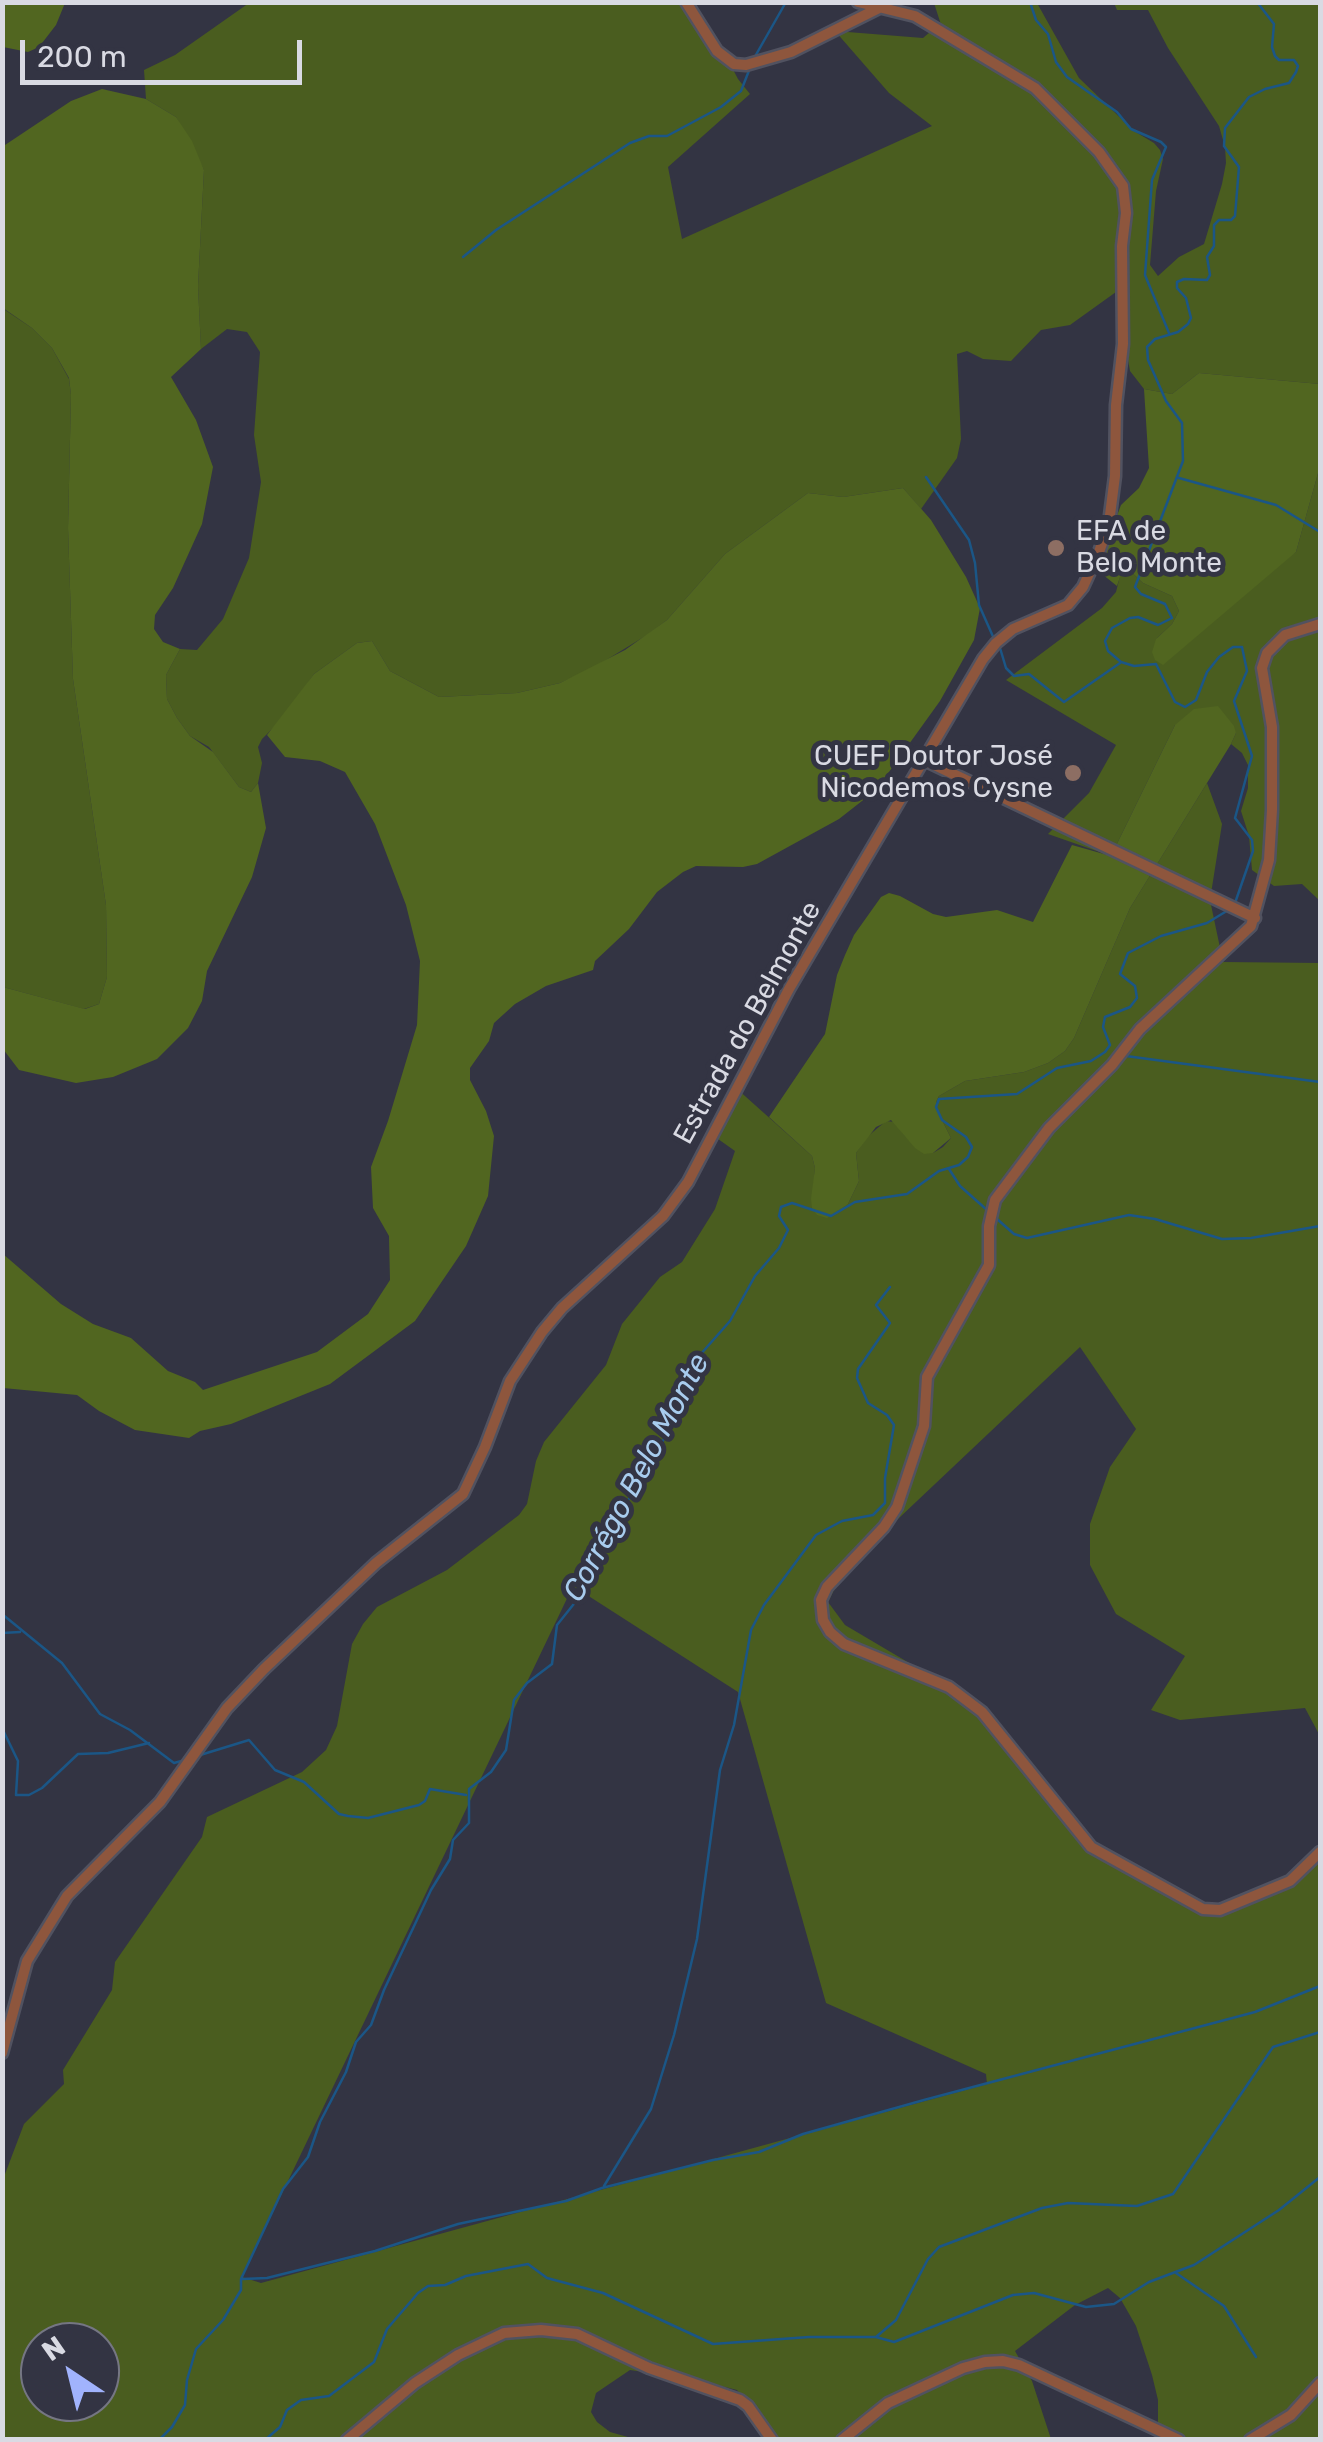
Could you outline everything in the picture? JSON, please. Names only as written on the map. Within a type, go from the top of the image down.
[{"type":"street","points":[[686,2],[717,51],[726,60],[746,66],[791,52],[880,8]]},
{"type":"street","name":"Estrada do Belmonte","points":[[2,2053],[27,1961],[67,1896],[160,1802],[227,1708],[264,1668],[376,1563],[463,1494],[510,1380],[542,1332],[562,1308],[675,1201],[789,989],[973,674],[996,643],[1013,629],[1068,605],[1099,552],[1109,522],[1115,476],[1116,405],[1123,344],[1122,246],[1126,213],[1122,186],[1116,174],[1044,95],[915,16],[858,2]]},
{"type":"street","points":[[1320,624],[1300,628],[1273,644],[1262,668],[1272,728],[1272,810],[1269,860],[1255,918],[1238,940],[1140,1029],[1112,1065],[1049,1128],[995,1200],[989,1226],[989,1265],[960,1323],[926,1377],[924,1426],[897,1507],[821,1600],[830,1632],[844,1644],[948,1687],[982,1712],[1091,1847],[1203,1909],[1216,1911],[1290,1881],[1320,1852]]},
{"type":"street","points":[[924,760],[1255,918]]},
{"type":"street","points":[[347,2440],[403,2393],[458,2355],[504,2333],[541,2330],[577,2334],[648,2368],[740,2400],[772,2440]]},
{"type":"street","points":[[842,2440],[865,2418],[902,2396],[985,2362],[1019,2365],[1179,2440]]},
{"type":"street","points":[[1250,2440],[1291,2415],[1320,2383]]},
{"type":"green space","points":[[2,3],[65,3],[56,25],[39,47],[28,52],[3,47]]},
{"type":"green space","points":[[249,3],[678,3],[727,58],[750,94],[668,167],[682,239],[932,126],[889,93],[835,31],[923,38],[930,32],[943,31],[934,3],[1037,3],[1079,78],[1134,131],[1160,150],[1163,159],[1156,191],[1150,265],[1158,276],[1179,257],[1204,244],[1222,184],[1225,147],[1219,126],[1148,10],[1117,10],[1114,3],[1320,3],[1320,384],[1199,373],[1172,394],[1144,389],[1130,371],[1116,292],[1070,325],[1041,330],[1011,361],[983,359],[967,351],[957,354],[961,439],[957,458],[921,509],[903,488],[843,497],[808,493],[725,554],[667,620],[593,668],[560,683],[517,693],[439,697],[390,671],[372,641],[357,643],[314,674],[284,717],[262,739],[258,747],[262,763],[258,783],[251,792],[239,787],[209,747],[190,736],[167,699],[166,675],[180,649],[197,650],[223,619],[249,558],[261,482],[254,435],[260,352],[247,332],[227,329],[201,349],[198,286],[204,170],[176,117],[146,99],[144,70],[175,55]]},
{"type":"green space","points":[[102,89],[146,99],[176,117],[204,170],[198,286],[201,349],[171,377],[196,420],[213,467],[202,524],[173,588],[155,615],[154,629],[163,642],[180,649],[166,675],[167,699],[177,718],[190,736],[213,752],[239,787],[251,792],[258,783],[266,828],[252,877],[207,971],[202,1001],[188,1028],[157,1059],[113,1077],[76,1083],[19,1070],[3,1049],[3,987],[85,1009],[99,1004],[107,977],[106,905],[73,679],[69,378],[52,348],[3,308],[2,147],[71,101]]},
{"type":"green space","points":[[2,308],[32,328],[52,348],[69,379],[71,395],[68,528],[73,679],[106,905],[107,977],[99,1004],[84,1009],[3,987]]},
{"type":"green space","points":[[1199,373],[1320,384],[1320,466],[1296,552],[1163,665],[1152,652],[1156,639],[1179,611],[1172,596],[1143,583],[1124,565],[1117,586],[1102,574],[1099,563],[1121,505],[1139,488],[1149,468],[1144,389],[1172,394]]},
{"type":"green space","points":[[1320,466],[1320,901],[1302,884],[1274,886],[1252,870],[1249,836],[1241,811],[1248,788],[1248,765],[1231,744],[1236,733],[1175,725],[1111,856],[1048,834],[1089,793],[1116,745],[1006,680],[1102,608],[1116,592],[1123,564],[1143,583],[1172,596],[1179,611],[1156,639],[1296,552]]},
{"type":"green space","points":[[903,488],[931,520],[980,608],[974,640],[940,701],[876,790],[839,819],[757,864],[696,866],[683,872],[657,892],[629,929],[595,961],[593,970],[546,986],[515,1004],[494,1023],[489,1041],[470,1068],[470,1080],[494,1136],[488,1196],[466,1246],[415,1321],[330,1384],[189,1438],[135,1430],[77,1395],[3,1388],[3,1254],[61,1304],[93,1324],[131,1338],[168,1371],[195,1382],[203,1390],[317,1352],[368,1314],[390,1280],[389,1236],[373,1208],[371,1167],[417,1025],[420,961],[406,905],[375,824],[345,772],[320,761],[285,757],[267,735],[314,674],[357,643],[372,641],[390,671],[439,697],[517,693],[560,683],[625,650],[667,620],[725,554],[808,493],[843,497]]},
{"type":"green space","points":[[1218,706],[1236,733],[1130,908],[1065,1051],[1024,1072],[965,1081],[939,1096],[938,1112],[951,1138],[933,1153],[924,1154],[915,1148],[891,1120],[876,1127],[856,1153],[859,1181],[848,1204],[827,1218],[817,1215],[811,1199],[815,1168],[812,1156],[769,1117],[825,1034],[845,955],[881,897],[889,893],[900,896],[946,917],[997,910],[1033,922],[1072,845],[1111,856],[1175,725],[1194,709]]},
{"type":"green space","points":[[1207,783],[1222,824],[1210,900],[1223,962],[1320,963],[1320,1736],[1305,1708],[1180,1720],[1151,1710],[1185,1656],[1116,1614],[1090,1565],[1090,1524],[1110,1467],[1136,1429],[1080,1347],[844,1570],[828,1602],[845,1625],[938,1680],[969,1707],[1088,1843],[1214,1912],[1296,1871],[1320,1851],[1320,2439],[1153,2439],[1158,2436],[1158,2400],[1152,2375],[1136,2326],[1120,2298],[1108,2288],[1075,2305],[1015,2351],[1032,2381],[1051,2439],[841,2440],[838,2436],[778,2439],[737,2390],[630,2370],[596,2393],[591,2412],[610,2432],[635,2439],[3,2439],[2,2182],[24,2124],[64,2084],[63,2070],[112,1990],[115,1962],[202,1837],[207,1817],[302,1772],[326,1750],[337,1726],[352,1644],[363,1624],[377,1607],[447,1570],[519,1515],[527,1504],[544,1442],[606,1365],[622,1324],[660,1277],[682,1262],[715,1209],[735,1151],[711,1134],[736,1088],[812,1156],[812,1208],[848,1204],[859,1181],[856,1153],[886,1121],[895,1122],[905,1136],[933,1153],[951,1138],[938,1112],[939,1096],[965,1081],[1024,1072],[1048,1063],[1065,1051],[1130,908]],"holes":[[[573,1586],[738,1692],[826,2003],[986,2074],[987,2084],[261,2283],[242,2277]]]},
{"type":"waterway","points":[[753,60],[786,2]]},
{"type":"waterway","points":[[1030,2],[1036,20],[1048,34],[1056,62],[1067,77],[1117,112],[1131,129],[1166,147],[1152,180],[1145,275],[1169,333]]},
{"type":"waterway","name":"Corrégo Belo Monte","points":[[1235,903],[1253,851],[1252,840],[1235,818],[1252,756],[1234,701],[1247,671],[1242,647],[1233,647],[1219,657],[1207,672],[1196,700],[1185,707],[1175,702],[1156,664],[1134,666],[1121,662],[1108,651],[1105,641],[1112,628],[1130,618],[1158,625],[1172,618],[1165,604],[1141,594],[1135,587],[1183,461],[1182,423],[1166,401],[1148,360],[1147,347],[1155,339],[1178,332],[1188,324],[1191,318],[1186,298],[1177,282],[1207,280],[1214,225],[1235,216],[1239,167],[1224,146],[1225,128],[1249,97],[1289,83],[1298,66],[1294,60],[1279,60],[1275,56],[1274,24],[1257,2]]},
{"type":"waterway","points":[[463,257],[496,230],[630,143],[649,136],[667,136],[721,107],[741,91],[750,68]]},
{"type":"waterway","points":[[926,477],[969,540],[979,605],[995,641]]},
{"type":"waterway","points":[[1179,478],[1276,505],[1320,532]]},
{"type":"waterway","points":[[1000,648],[1006,668],[1014,676],[1029,674],[1064,702],[1120,663]]},
{"type":"waterway","name":"Corrégo Belo Monte","points":[[159,2440],[185,2405],[196,2349],[223,2320],[241,2290],[241,2279],[283,2189],[308,2157],[356,2042],[371,2025],[431,1890],[450,1859],[453,1840],[469,1823],[469,1789],[491,1772],[506,1750],[514,1700],[527,1683],[552,1664],[557,1625],[585,1590],[613,1520],[638,1487],[659,1449],[690,1385],[692,1364],[730,1321],[755,1276],[779,1248],[788,1230],[779,1216],[781,1207],[792,1203],[831,1216],[855,1202],[907,1194],[939,1171],[959,1165],[972,1147],[966,1137],[942,1120],[936,1107],[939,1099],[1017,1094],[1057,1068],[1091,1061],[1105,1052],[1110,1045],[1103,1027],[1105,1017],[1130,1007],[1137,998],[1135,986],[1120,974],[1128,953],[1161,936],[1207,923],[1230,909]]},
{"type":"waterway","points":[[1126,1056],[1320,1082]]},
{"type":"waterway","points":[[949,1169],[960,1186],[987,1210]]},
{"type":"waterway","points":[[997,1219],[1014,1234],[1027,1238],[1129,1215],[1222,1239],[1320,1226]]},
{"type":"waterway","points":[[604,2186],[651,2109],[674,2035],[697,1939],[720,1770],[734,1725],[751,1630],[764,1605],[816,1535],[842,1521],[873,1515],[885,1503],[894,1425],[887,1415],[868,1403],[857,1378],[858,1369],[890,1323],[876,1305],[890,1287]]},
{"type":"waterway","points":[[2,1460],[2,1490]]},
{"type":"waterway","points":[[2,1614],[62,1663],[100,1714],[130,1730],[174,1763],[185,1760]]},
{"type":"waterway","points":[[2,1633],[20,1632]]},
{"type":"waterway","points":[[2,1728],[18,1761],[16,1795],[29,1795],[42,1788],[78,1754],[108,1753],[149,1743]]},
{"type":"waterway","points":[[197,1756],[249,1740],[275,1770],[304,1782],[339,1814],[348,1816],[368,1818],[419,1805],[430,1789],[466,1795]]},
{"type":"waterway","points":[[243,2279],[267,2278],[375,2251],[458,2224],[759,2152],[803,2134],[1255,2012],[1320,1986]]},
{"type":"waterway","points":[[876,2337],[896,2320],[928,2259],[939,2247],[1042,2208],[1068,2203],[1137,2206],[1173,2194],[1273,2047],[1320,2032]]},
{"type":"waterway","points":[[265,2440],[280,2427],[287,2410],[301,2400],[329,2396],[374,2362],[387,2329],[418,2293],[428,2286],[445,2285],[466,2276],[528,2264],[547,2278],[603,2293],[713,2344],[809,2337],[876,2337],[894,2342],[1013,2295],[1034,2293],[1086,2307],[1114,2304],[1149,2282],[1194,2265],[1279,2210],[1320,2177]]},
{"type":"waterway","points":[[1176,2273],[1224,2306],[1256,2357]]},
{"type":"place","name":"EFA de Belo Monte","points":[[1056,548]]},
{"type":"place","name":"CUEF Doutor José Nicodemos Cysne","points":[[1073,773]]}]
